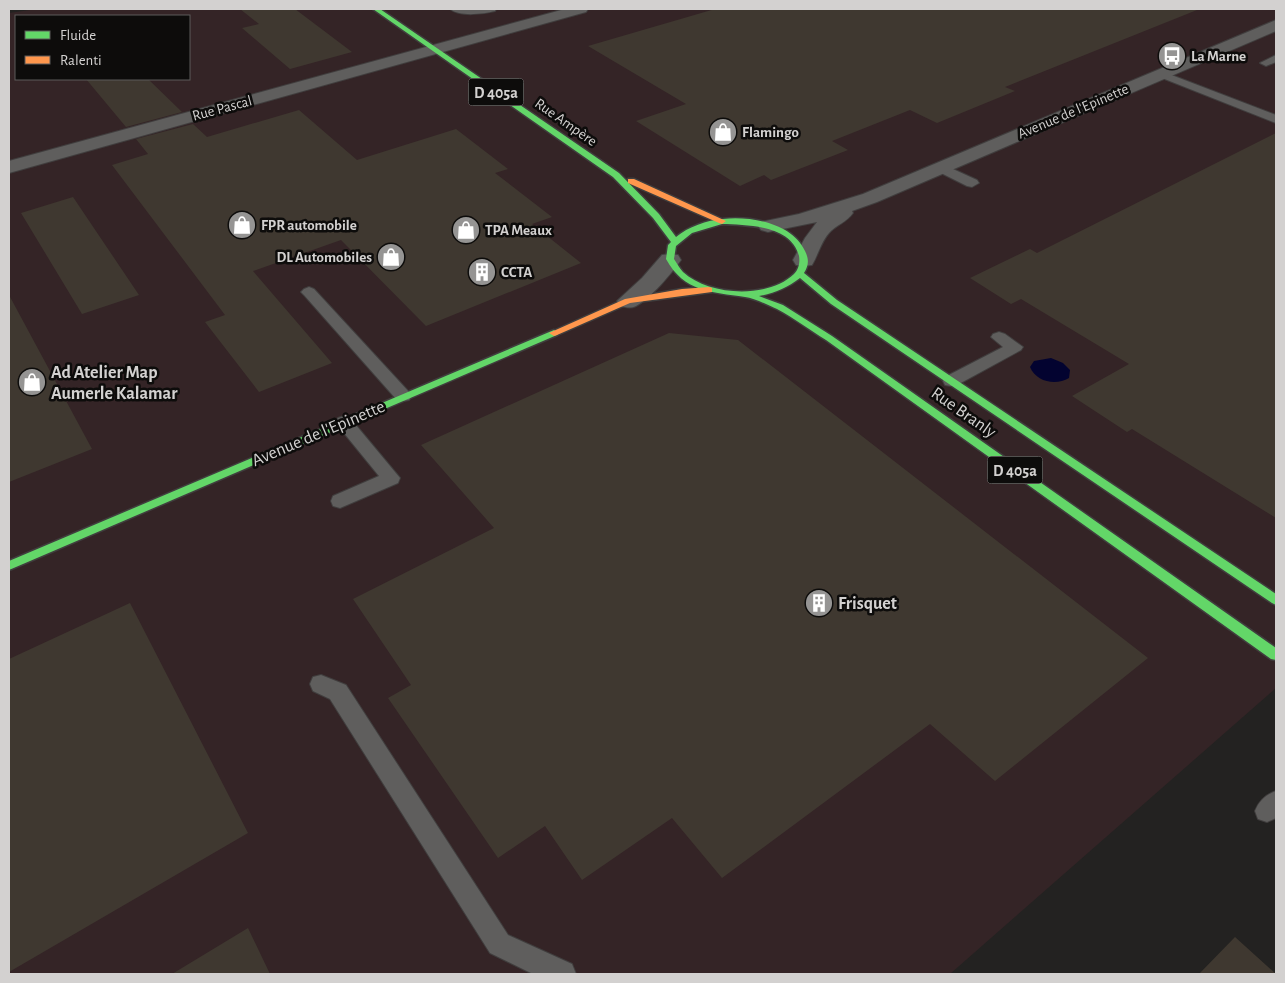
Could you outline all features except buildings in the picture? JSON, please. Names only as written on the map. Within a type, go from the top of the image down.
[{"type":"main road","name":"Rue Ampère","points":[[376,9],[616,175],[656,216],[672,250]]},
{"type":"main road","name":"Rue Ampère","points":[[616,175],[722,221]]},
{"type":"main road","points":[[722,221],[746,222],[768,226],[783,232],[795,241],[802,250],[802,267],[788,284],[749,294],[730,294],[709,290],[683,278],[674,269],[672,250],[686,231],[722,221]]},
{"type":"main road","name":"Rue Branly","points":[[802,267],[834,302],[1276,600]]},
{"type":"main road","name":"Avenue de l'Epinette","points":[[9,566],[628,301],[682,292],[709,290]]},
{"type":"main road","name":"Rue Branly","points":[[749,294],[780,307],[829,338],[1276,654]]},
{"type":"street","name":"Rue Pascal","points":[[9,167],[580,9]]},
{"type":"street","name":"Avenue de l'Epinette","points":[[768,226],[803,220],[870,198],[1276,25]]},
{"type":"street","name":"Avenue de l'Epinette","points":[[802,267],[818,231],[832,219],[870,198]]},
{"type":"street","name":"Avenue de l'Epinette","points":[[628,301],[650,283],[672,250]]},
{"type":"lane","points":[[455,9],[478,11],[491,9]]},
{"type":"lane","points":[[1161,74],[1276,118]]},
{"type":"lane","points":[[942,168],[972,183]]},
{"type":"lane","points":[[309,292],[404,396]]},
{"type":"lane","points":[[951,381],[1015,347],[999,337]]},
{"type":"lane","points":[[340,501],[391,478],[344,422]]},
{"type":"lane","points":[[320,684],[338,692],[499,944],[562,974]]},
{"type":"shaded area","points":[[37,9],[1276,9],[1276,688],[950,974],[9,974],[9,13]]},
{"type":"shaded area","points":[[1051,358],[1063,363],[1070,370],[1069,378],[1058,382],[1047,381],[1037,376],[1030,367],[1034,361]]},
{"type":"traffic: fast","points":[[376,9],[616,175],[656,216],[675,241]]},
{"type":"traffic: fast","points":[[722,221],[768,226],[789,235],[797,243],[802,253],[804,262],[802,270],[787,284],[757,294],[723,292],[693,283],[681,275],[670,259],[672,245],[689,231],[722,221]]},
{"type":"traffic: fast","points":[[800,274],[834,302],[1276,600]]},
{"type":"traffic: fast","points":[[749,295],[780,307],[829,338],[1276,655]]},
{"type":"traffic: fast","points":[[9,566],[554,333]]},
{"type":"traffic: slow","points":[[631,181],[722,221]]},
{"type":"traffic: slow","points":[[554,333],[628,301],[682,292],[709,290]]},
{"type":"place","name":"La Marne","points":[[1172,56]]},
{"type":"place","name":"Flamingo","points":[[723,132]]},
{"type":"place","name":"FPR automobile","points":[[242,225]]},
{"type":"place","name":"TPA Meaux","points":[[466,230]]},
{"type":"place","name":"DL Automobiles","points":[[391,257]]},
{"type":"place","name":"CCTA","points":[[482,272]]},
{"type":"place","name":"Ad Atelier Map Aumerle Kalamar","points":[[32,382]]},
{"type":"place","name":"Frisquet","points":[[819,603]]}]
